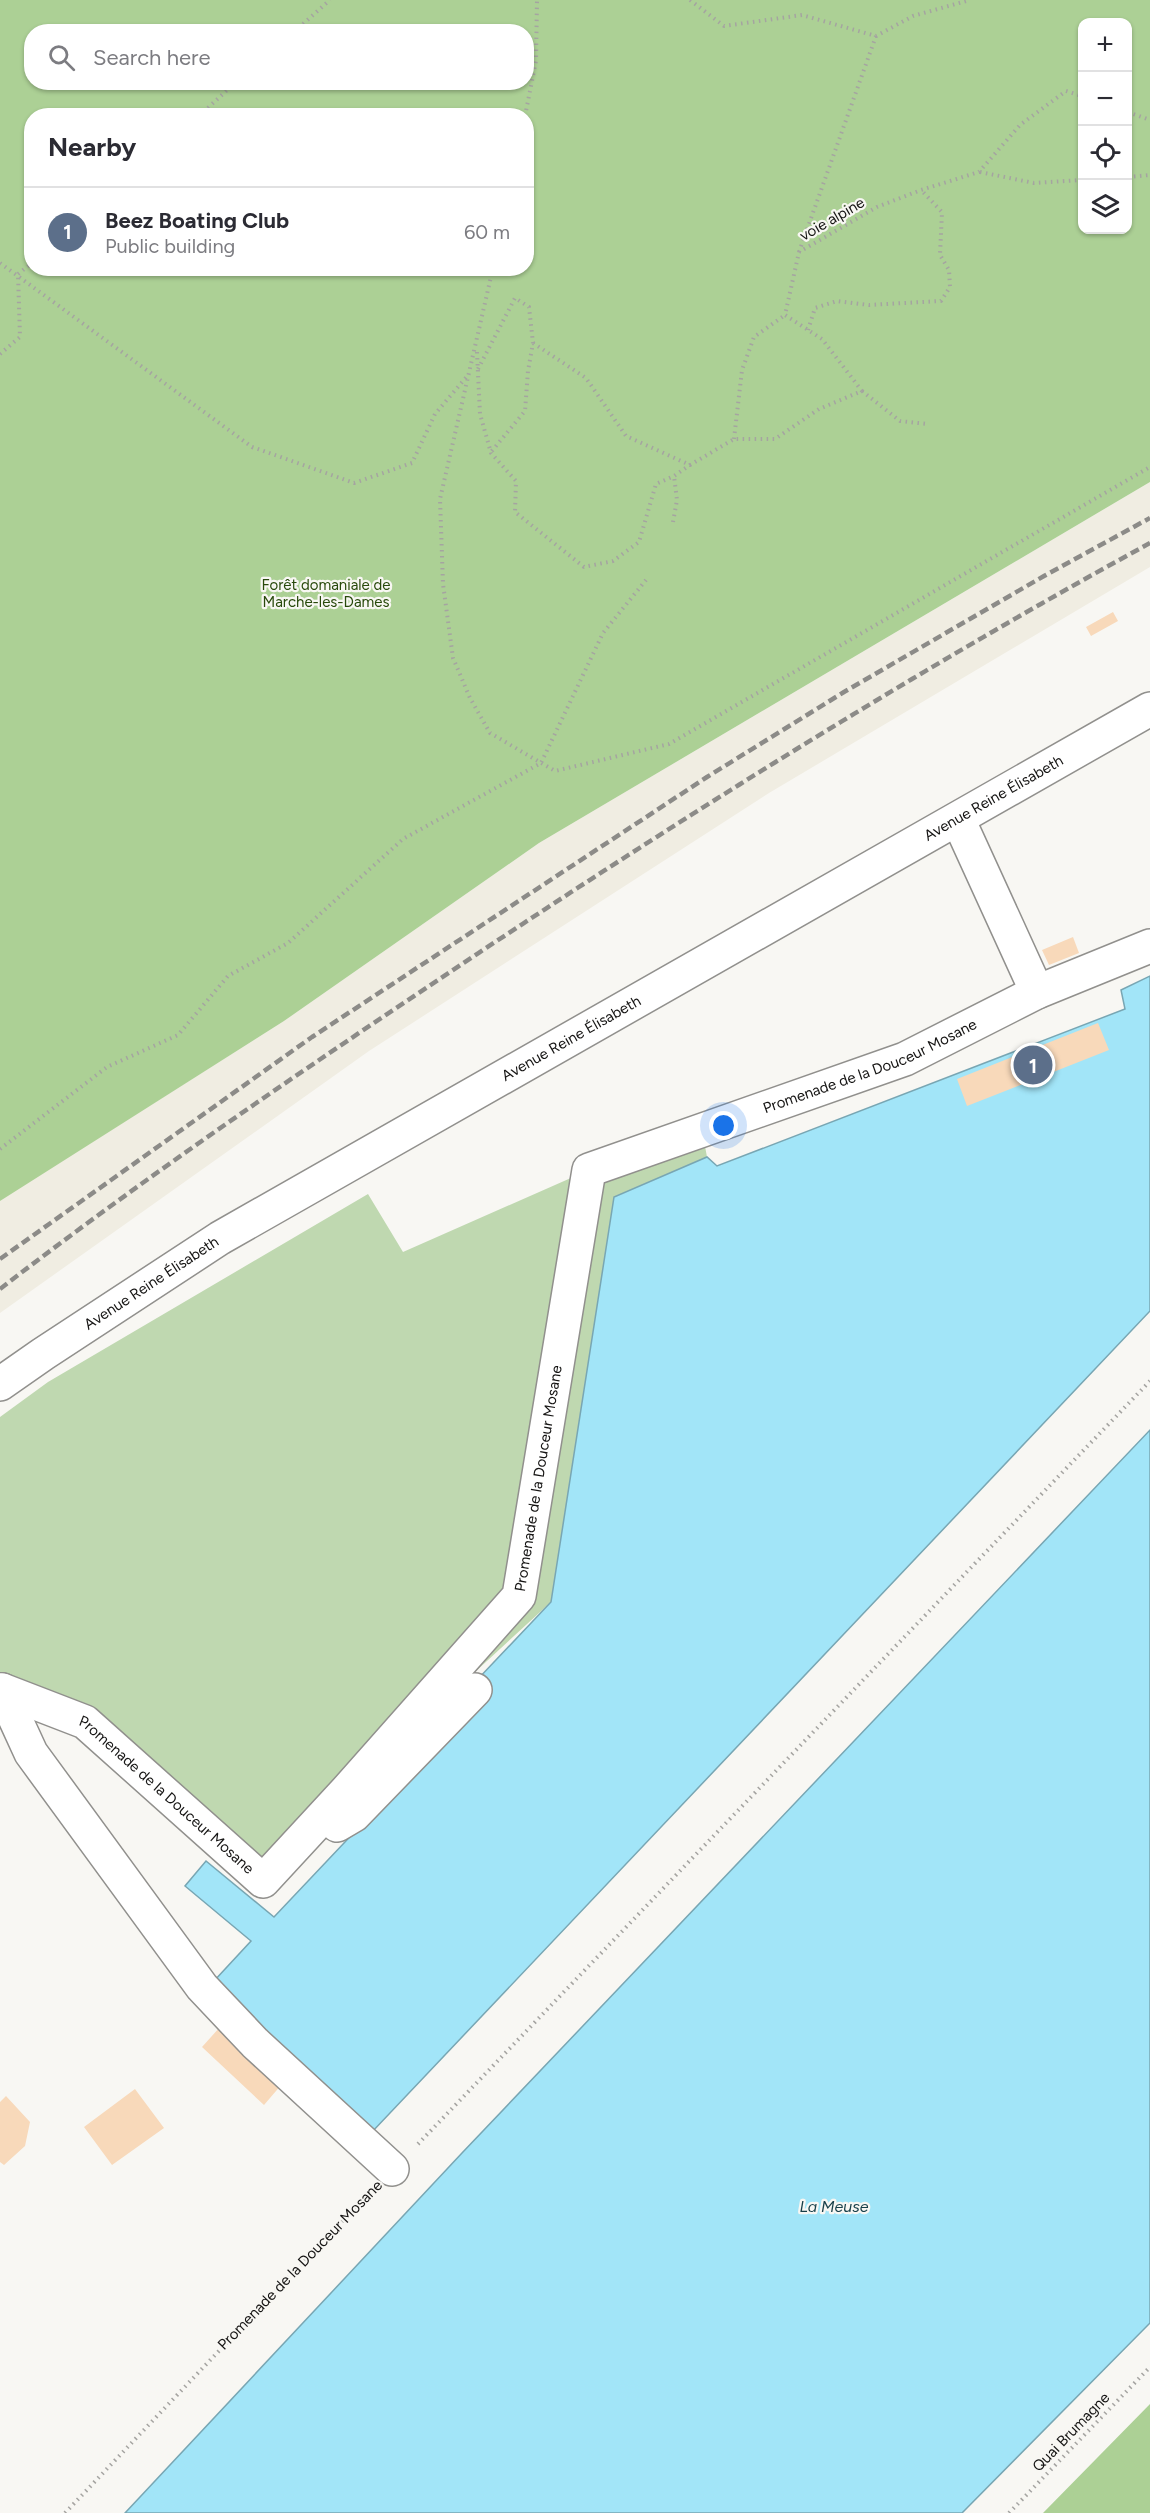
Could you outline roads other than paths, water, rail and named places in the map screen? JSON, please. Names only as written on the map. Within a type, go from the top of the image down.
[{"type":"main road","name":"Avenue Reine Élisabeth","points":[[0,1384],[220,1238],[1150,709]]},
{"type":"main road","points":[[958,819],[1037,992]]},
{"type":"main road","name":"Promenade de la Douceur Mosane","points":[[392,2169],[255,2043],[201,1987],[31,1753],[2,1690],[85,1722],[263,1881],[519,1596],[590,1170],[905,1059],[1037,992],[1150,946]]},
{"type":"main road","points":[[291,1850],[354,1815],[475,1690]]},
{"type":"water","points":[[1150,976],[1150,1311],[372,2132],[214,1981],[251,1941],[185,1886],[206,1861],[274,1917],[485,1694],[476,1681],[551,1602],[614,1197],[707,1157],[717,1166],[1125,1009],[1121,990]]},
{"type":"water","name":"La Meuse","points":[[1150,1430],[1150,2323],[962,2513],[125,2513],[462,2153]]},
{"type":"railway","points":[[0,1259],[312,1037],[707,777],[844,692],[1044,576],[1150,518]]},
{"type":"railway","points":[[0,1289],[113,1204],[228,1122],[462,964],[631,854],[716,799],[974,642],[1150,543]]},
{"type":"place","name":"Beez Boating Club","points":[[1033,1065]]},
{"type":"park label","name":"Forêt domaniale de Marche-les-Dames","points":[[326,594]]}]
